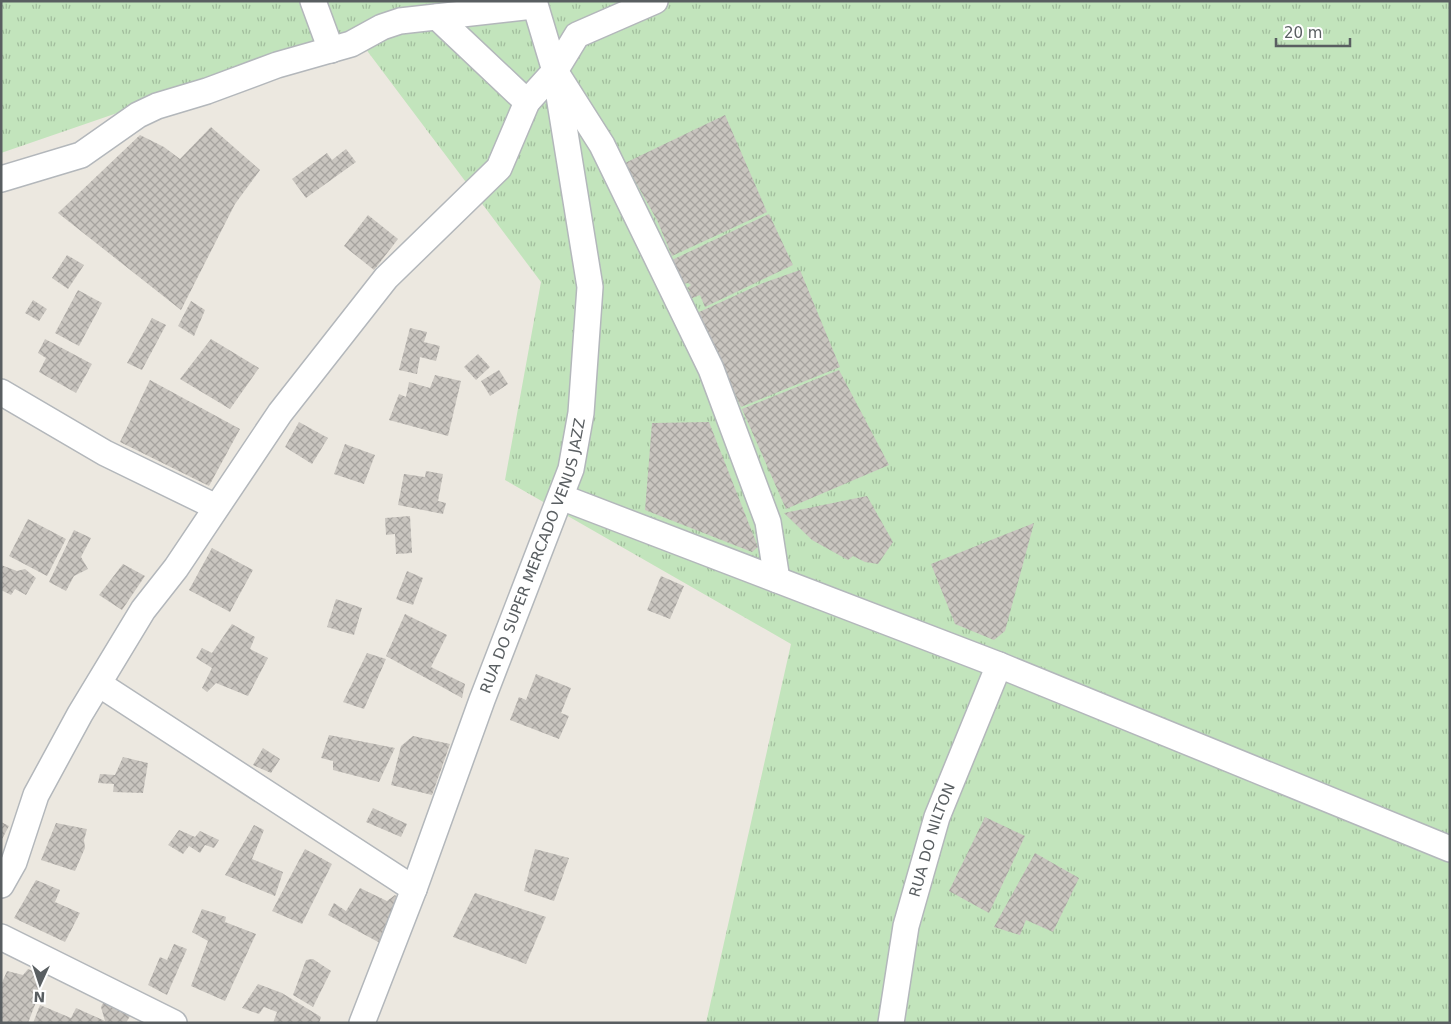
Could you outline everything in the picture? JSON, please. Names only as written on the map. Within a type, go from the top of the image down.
[{"type":"street","points":[[313,1],[331,50]]},
{"type":"street","points":[[1,886],[14,862],[36,795],[80,714],[143,610],[176,568],[280,413],[386,278],[499,168],[527,102],[555,71],[578,35],[655,1]]},
{"type":"street","points":[[1,179],[81,154],[138,115],[157,106],[207,91],[277,65],[351,44],[382,27],[400,22],[534,4],[555,71],[602,144],[710,369],[768,522],[777,580]]},
{"type":"street","points":[[437,17],[527,102]]},
{"type":"street","name":"RUA DO SUPER MERCADO VENUS JAZZ","points":[[362,1023],[414,889],[482,700],[571,469],[581,413],[590,287],[555,71]]},
{"type":"street","points":[[1,392],[105,453],[216,507]]},
{"type":"street","points":[[561,497],[999,666],[1450,849]]},
{"type":"street","name":"RUA DO NILTON","points":[[891,1023],[906,926],[938,817],[999,666]]},
{"type":"street","points":[[99,684],[414,889]]},
{"type":"street","points":[[1,937],[174,1023]]},
{"type":"green space","points":[[1,1],[1450,1],[1450,1023],[706,1023],[791,644],[505,480],[541,282],[353,32],[1,153]]},
{"type":"building","points":[[725,115],[767,212],[672,256],[657,220],[625,163]]},
{"type":"building","points":[[211,127],[260,170],[235,204],[181,310],[58,213],[140,135],[164,147],[180,159]]},
{"type":"building","points":[[346,149],[356,162],[306,198],[292,179],[327,153],[332,160]]},
{"type":"building","points":[[769,214],[793,265],[705,307],[700,295],[690,299],[687,293],[690,291],[687,288],[691,285],[688,283],[683,284],[672,260]]},
{"type":"building","points":[[368,215],[398,239],[374,270],[344,246]]},
{"type":"building","points":[[67,255],[84,265],[68,289],[52,278]]},
{"type":"building","points":[[800,270],[840,367],[741,407],[697,313],[763,283]]},
{"type":"building","points":[[78,290],[102,303],[79,346],[55,333]]},
{"type":"building","points":[[33,300],[47,309],[39,321],[25,313]]},
{"type":"building","points":[[191,301],[205,310],[194,336],[178,326]]},
{"type":"building","points":[[152,318],[166,325],[142,370],[127,363]]},
{"type":"building","points":[[410,328],[427,332],[424,342],[440,346],[436,361],[420,357],[417,374],[399,370]]},
{"type":"building","points":[[45,339],[92,364],[76,393],[39,372],[46,358],[38,353]]},
{"type":"building","points":[[211,339],[259,368],[230,409],[180,379]]},
{"type":"building","points":[[478,354],[490,367],[476,380],[464,367]]},
{"type":"building","points":[[499,370],[508,384],[490,396],[481,381]]},
{"type":"building","points":[[839,370],[889,465],[786,509],[742,409]]},
{"type":"building","points":[[435,375],[461,381],[448,436],[389,420],[399,394],[406,397],[409,382],[430,388]]},
{"type":"building","points":[[150,380],[240,429],[209,486],[120,442]]},
{"type":"building","points":[[299,422],[328,438],[312,464],[285,447]]},
{"type":"building","points":[[709,422],[758,547],[752,552],[645,510],[652,423]]},
{"type":"building","points":[[345,444],[375,455],[364,484],[334,474]]},
{"type":"building","points":[[426,471],[443,474],[438,501],[446,503],[443,514],[398,505],[404,474],[425,477]]},
{"type":"building","points":[[867,496],[893,542],[878,564],[865,562],[853,556],[848,560],[812,540],[784,513]]},
{"type":"building","points":[[410,516],[412,553],[396,554],[395,534],[386,535],[385,518]]},
{"type":"building","points":[[28,519],[66,539],[47,576],[9,556]]},
{"type":"building","points":[[1034,523],[1005,631],[994,640],[955,624],[931,564]]},
{"type":"building","points":[[74,530],[91,538],[81,557],[88,569],[74,576],[66,591],[49,582]]},
{"type":"building","points":[[212,548],[253,570],[230,612],[189,590]]},
{"type":"building","points":[[123,564],[145,576],[122,610],[99,595]]},
{"type":"building","points":[[1,565],[17,571],[25,569],[36,578],[26,595],[15,589],[11,595],[1,590]]},
{"type":"building","points":[[407,571],[423,578],[413,605],[396,599]]},
{"type":"building","points":[[661,576],[684,586],[670,619],[647,610]]},
{"type":"building","points":[[336,599],[362,608],[354,635],[327,627]]},
{"type":"building","points":[[405,614],[447,635],[431,667],[465,684],[462,698],[386,656]]},
{"type":"building","points":[[232,624],[255,637],[250,649],[268,658],[248,696],[216,683],[207,692],[202,688],[212,668],[196,658],[202,648],[212,653]]},
{"type":"building","points":[[367,653],[386,659],[364,709],[343,702]]},
{"type":"building","points":[[536,674],[571,688],[561,713],[569,716],[559,739],[510,720],[519,697],[526,700]]},
{"type":"building","points":[[329,735],[395,748],[379,782],[333,770],[333,761],[321,758]]},
{"type":"building","points":[[413,736],[450,744],[432,795],[391,785],[401,746]]},
{"type":"building","points":[[263,748],[280,759],[271,773],[253,765]]},
{"type":"building","points":[[123,757],[148,763],[143,793],[113,792],[114,784],[98,783],[100,774],[115,775]]},
{"type":"building","points":[[373,808],[407,824],[401,837],[366,822]]},
{"type":"building","points":[[985,817],[1025,836],[989,913],[949,891]]},
{"type":"building","points":[[1,822],[9,826],[1,841]]},
{"type":"building","points":[[56,823],[87,829],[84,840],[85,848],[75,871],[41,860]]},
{"type":"building","points":[[254,825],[264,830],[252,859],[283,872],[275,896],[225,875]]},
{"type":"building","points":[[179,830],[195,837],[200,831],[219,840],[214,848],[205,845],[200,853],[189,846],[183,854],[168,845]]},
{"type":"building","points":[[305,849],[332,864],[302,924],[272,911]]},
{"type":"building","points":[[535,849],[569,858],[554,901],[524,891]]},
{"type":"building","points":[[1035,853],[1079,878],[1053,932],[1026,920],[1020,935],[994,927]]},
{"type":"building","points":[[36,880],[60,890],[55,902],[80,913],[65,942],[14,918]]},
{"type":"building","points":[[360,888],[387,901],[395,895],[399,899],[380,943],[328,915],[334,903],[346,911]]},
{"type":"building","points":[[475,893],[546,917],[526,964],[453,937]]},
{"type":"building","points":[[202,909],[226,917],[225,922],[256,934],[225,1001],[191,986],[208,941],[192,932]]},
{"type":"building","points":[[174,944],[187,949],[167,995],[148,985],[160,957],[167,960]]},
{"type":"building","points":[[313,959],[331,971],[313,1007],[293,995],[306,960]]},
{"type":"building","points":[[28,969],[46,976],[28,1023],[1,1023],[1,985],[7,971],[23,975]]},
{"type":"building","points":[[258,984],[282,993],[321,1017],[319,1023],[273,1023],[277,1012],[264,1007],[259,1014],[242,1008]]},
{"type":"building","points":[[108,993],[134,1009],[126,1023],[33,1023],[40,1005],[71,1018],[76,1008],[105,1021],[101,1007]]}]
